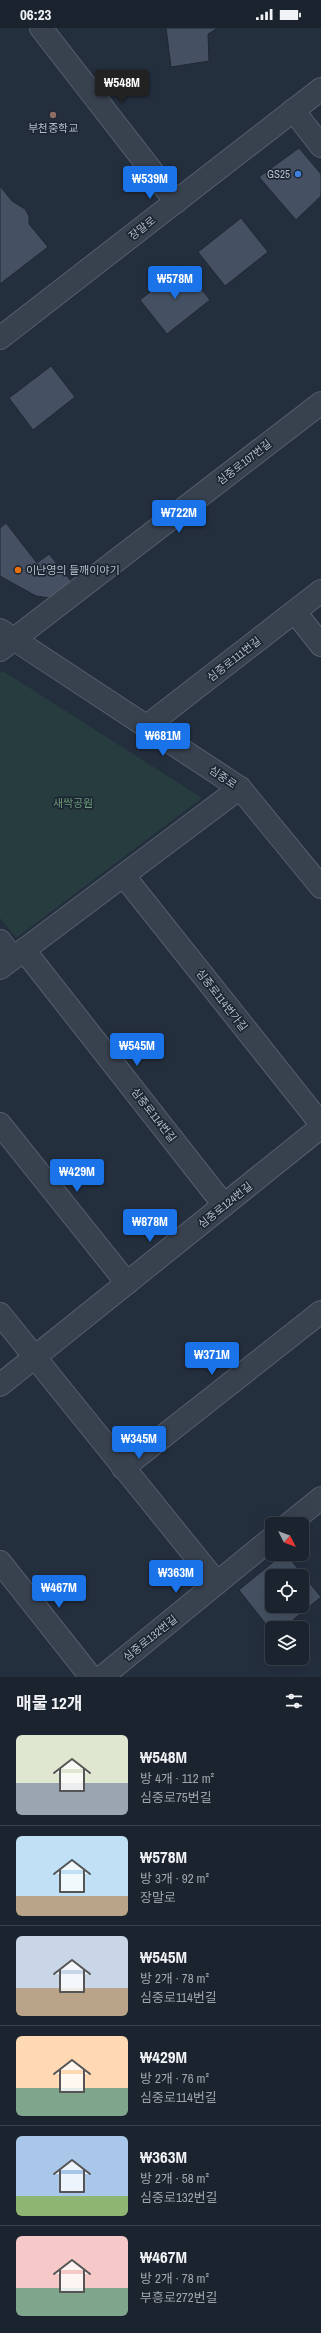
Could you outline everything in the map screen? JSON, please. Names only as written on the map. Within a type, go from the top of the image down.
[{"type":"street","points":[[41,28],[176,202]]},
{"type":"street","name":"장말로","points":[[0,338],[321,89]]},
{"type":"street","points":[[293,110],[321,146]]},
{"type":"street","name":"심중로107번길","points":[[5,640],[321,403]]},
{"type":"street","name":"심중로111번길","points":[[147,726],[321,591]]},
{"type":"street","points":[[295,612],[321,645]]},
{"type":"street","name":"심중로","points":[[5,640],[147,726],[240,788],[321,887]]},
{"type":"street","name":"심중로114번길","points":[[224,1205],[9,954],[124,876],[240,788]]},
{"type":"street","name":"심중로114번가길","points":[[124,876],[321,1126]]},
{"type":"street","points":[[0,1124],[127,1283]]},
{"type":"street","name":"심중로124번길","points":[[0,1385],[321,1126]]},
{"type":"street","points":[[124,1468],[321,1312]]},
{"type":"street","points":[[0,1314],[216,1583]]},
{"type":"street","points":[[298,1517],[321,1498]]},
{"type":"street","name":"심중로132번길","points":[[102,1677],[265,1544]]},
{"type":"street","points":[[0,1562],[91,1677]]},
{"type":"green space","name":"새싹공원","points":[[3,671],[202,798],[16,938],[0,918],[0,673]]},
{"type":"building","points":[[166,28],[218,28],[208,34],[209,61],[171,67]]},
{"type":"building","points":[[299,148],[321,174],[321,196],[296,220],[259,177]]},
{"type":"building","points":[[0,186],[12,201],[25,209],[29,216],[29,224],[48,247],[0,284]]},
{"type":"building","points":[[241,218],[268,252],[225,286],[198,252]]},
{"type":"building","points":[[183,266],[210,300],[167,334],[140,300]]},
{"type":"building","points":[[51,366],[75,397],[33,430],[9,398]]},
{"type":"building","points":[[6,523],[37,563],[49,554],[71,581],[50,598],[36,596],[0,576],[0,528]]},
{"type":"building","points":[[274,1561],[292,1561],[298,1569],[265,1569],[265,1613],[301,1613],[292,1621],[265,1621],[265,1623],[239,1590]]},
{"type":"building","points":[[309,1582],[321,1597],[309,1607]]},
{"type":"place","name":"부천중학교","points":[[53,115]]},
{"type":"place","name":"GS25","points":[[298,174]]},
{"type":"place","name":"이난영의 들깨이야기","points":[[18,570]]}]
